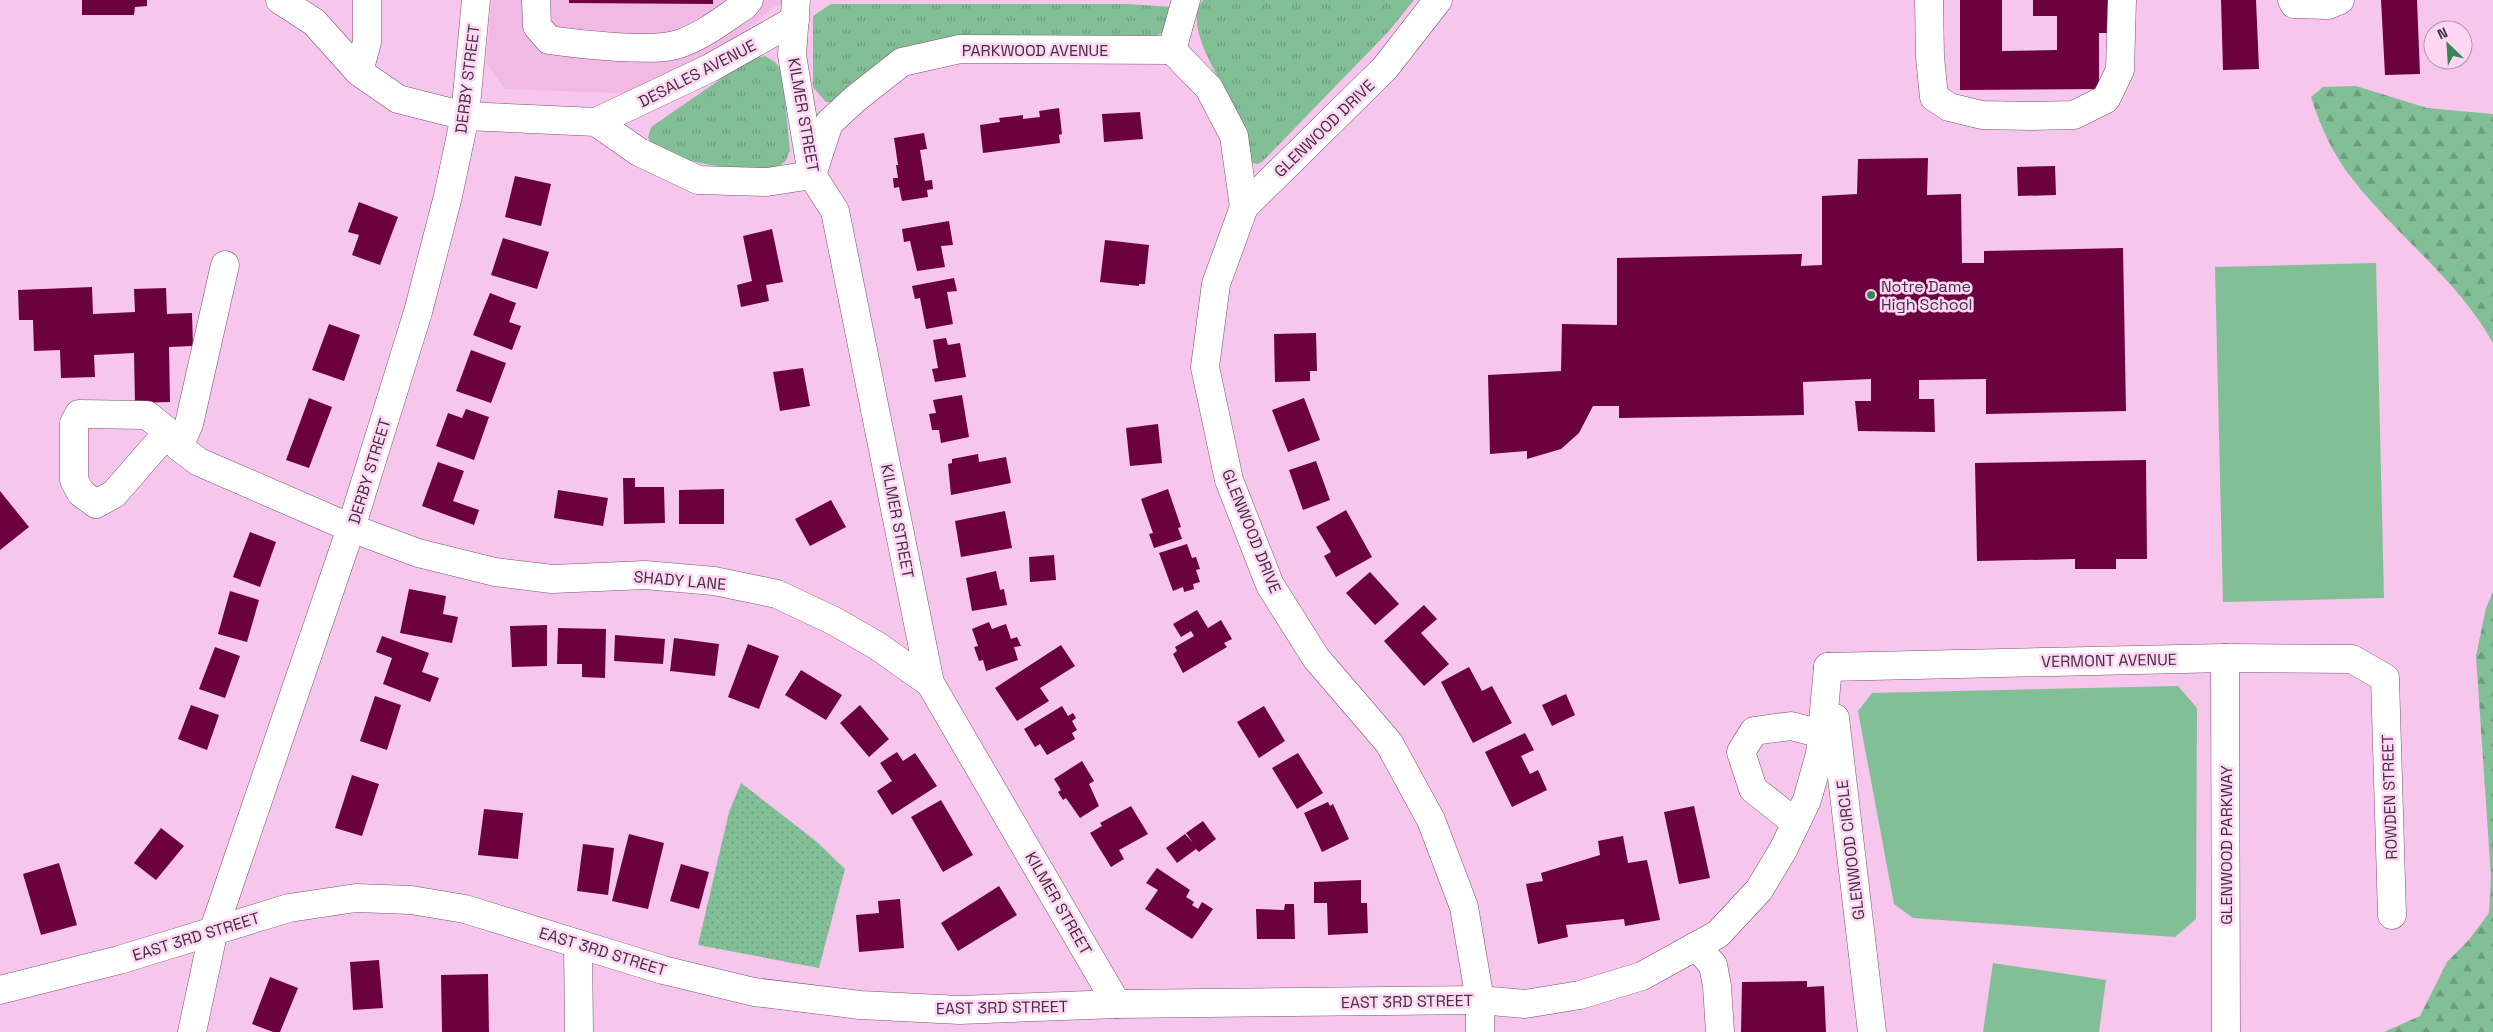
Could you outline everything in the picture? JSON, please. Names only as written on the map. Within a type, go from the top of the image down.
[{"type":"street","points":[[280,0],[316,11],[359,72],[398,99],[465,116],[596,122],[639,152],[698,180],[767,182],[812,175]]},
{"type":"street","points":[[359,72],[367,42],[367,0]]},
{"type":"street","name":"DERBY STREET","points":[[192,1032],[214,929],[351,528],[418,312],[448,196],[465,116],[476,0]]},
{"type":"street","points":[[536,0],[537,26],[549,40],[657,48],[676,45],[692,39],[749,0]]},
{"type":"street","points":[[1186,0],[1172,50],[1209,88],[1234,136],[1244,207]]},
{"type":"street","name":"GLENWOOD DRIVE","points":[[1438,0],[1385,68],[1244,207],[1216,284],[1205,367],[1228,480],[1270,585],[1316,658],[1389,743],[1431,820],[1464,907],[1480,1000],[1480,1032]]},
{"type":"street","points":[[1929,0],[1930,57],[1934,97],[1949,107],[1982,115],[2030,116],[2074,115],[2106,99],[2120,70],[2122,0]]},
{"type":"street","points":[[2292,0],[2294,4],[2328,5],[2340,0]]},
{"type":"street","name":"DESALES AVENUE","points":[[596,122],[710,68],[796,10]]},
{"type":"street","name":"KILMER STREET","points":[[796,10],[792,55],[812,175],[835,210],[930,683],[1117,1004]]},
{"type":"street","name":"PARKWOOD AVENUE","points":[[812,175],[829,123],[855,99],[902,62],[960,49],[1172,50]]},
{"type":"street","name":"SHADY LANE","points":[[225,264],[189,424],[174,440],[199,462],[351,528],[418,553],[495,572],[552,579],[645,575],[714,581],[777,594],[834,621],[876,644],[930,683]]},
{"type":"street","name":"VERMONT AVENUE","points":[[1828,667],[2225,658],[2352,659],[2385,678]]},
{"type":"street","name":"GLENWOOD PARKWAY","points":[[2225,658],[2226,1032]]},
{"type":"street","name":"EAST 3RD STREET","points":[[0,990],[119,960],[214,929],[289,908],[356,898],[411,900],[465,909],[663,970],[754,992],[860,1005],[960,1021],[1117,1004],[1480,1000],[1525,1004],[1580,995],[1642,976],[1718,934],[1759,890],[1783,850],[1807,800],[1820,754],[1828,667]]},
{"type":"street","name":"GLENWOOD CIRCLE","points":[[1828,667],[1872,1032]]},
{"type":"street","name":"ROWDEN STREET","points":[[2385,678],[2392,915]]},
{"type":"street","points":[[1796,824],[1753,788],[1741,752],[1754,731],[1791,726],[1822,734]]},
{"type":"street","points":[[578,944],[579,1032]]},
{"type":"street","points":[[1696,946],[1713,965],[1718,986],[1720,1032]]},
{"type":"shaded area","points":[[492,0],[788,0],[774,7],[717,52],[641,94],[505,89],[486,63]]},
{"type":"green space","points":[[1203,0],[1414,0],[1389,31],[1262,162],[1257,164],[1250,162],[1241,121],[1202,43],[1197,27],[1197,12]]},
{"type":"green space","points":[[831,4],[1126,4],[1173,7],[1168,31],[1149,38],[938,40],[834,102],[826,102],[813,87],[813,16]]},
{"type":"green space","points":[[765,56],[775,62],[782,71],[790,151],[785,162],[769,172],[703,164],[670,154],[657,147],[648,138],[651,127],[747,61]]},
{"type":"green space","points":[[2356,86],[2427,108],[2493,114],[2493,343],[2463,299],[2371,201],[2347,172],[2334,152],[2323,130],[2311,97],[2323,87]]},
{"type":"green space","points":[[2376,263],[2384,598],[2223,602],[2215,267]]},
{"type":"green space","points":[[2493,592],[2493,1032],[2384,1032],[2420,1016],[2447,962],[2468,941],[2489,913],[2491,877],[2476,656],[2486,608]]},
{"type":"green space","points":[[2178,686],[2197,708],[2196,919],[2175,937],[1913,918],[1894,904],[1858,711],[1872,693]]},
{"type":"green space","points":[[741,783],[817,842],[845,869],[819,968],[698,945],[729,812]]},
{"type":"green space","points":[[1993,963],[2106,980],[2099,1032],[1983,1032]]},
{"type":"building","points":[[82,0],[147,0],[147,6],[135,7],[134,15],[82,15]]},
{"type":"building","points":[[569,0],[713,0],[713,4],[569,3]]},
{"type":"building","points":[[1960,0],[2002,0],[2002,51],[2057,50],[2057,16],[2033,16],[2033,0],[2113,0],[2113,33],[2099,33],[2099,89],[1960,90]]},
{"type":"building","points":[[2221,0],[2256,0],[2259,69],[2223,70]]},
{"type":"building","points":[[2381,0],[2417,0],[2420,74],[2385,75]]},
{"type":"building","points":[[1059,108],[1062,134],[1059,135],[1060,143],[983,153],[980,125],[1000,122],[999,118],[1023,115],[1023,119],[1040,117],[1039,111]]},
{"type":"building","points":[[1140,112],[1143,139],[1104,142],[1102,114]]},
{"type":"building","points":[[924,133],[927,149],[920,150],[925,181],[932,180],[933,189],[927,190],[928,197],[902,201],[899,187],[894,188],[893,178],[898,178],[896,165],[898,165],[894,138]]},
{"type":"building","name":"Notre Dame High School","points":[[1928,158],[1927,195],[1961,194],[1962,263],[1984,263],[1984,251],[2123,248],[2126,411],[1986,414],[1986,379],[1919,380],[1919,399],[1934,399],[1935,432],[1858,431],[1855,401],[1871,401],[1871,379],[1803,382],[1804,415],[1619,418],[1619,406],[1593,406],[1579,433],[1561,449],[1527,459],[1527,451],[1490,454],[1488,375],[1561,371],[1562,324],[1617,325],[1617,258],[1802,254],[1801,266],[1822,265],[1822,196],[1857,194],[1858,159]]},
{"type":"building","points":[[2055,166],[2056,195],[2018,196],[2017,167]]},
{"type":"building","points":[[515,176],[551,184],[541,226],[505,217]]},
{"type":"building","points":[[359,202],[398,217],[380,265],[352,255],[359,235],[348,232]]},
{"type":"building","points":[[949,221],[953,245],[941,246],[945,267],[917,271],[910,241],[904,242],[902,229]]},
{"type":"building","points":[[772,229],[783,282],[766,285],[769,301],[741,307],[737,285],[752,281],[743,236]]},
{"type":"building","points":[[503,238],[549,252],[537,289],[491,275]]},
{"type":"building","points":[[1105,240],[1149,245],[1145,284],[1139,284],[1139,286],[1100,282]]},
{"type":"building","points":[[954,278],[957,291],[947,292],[953,324],[926,329],[920,298],[915,299],[912,286]]},
{"type":"building","points":[[92,287],[93,314],[135,312],[134,289],[166,288],[167,314],[192,313],[193,346],[169,347],[170,402],[135,403],[134,353],[94,355],[95,377],[61,378],[60,350],[34,351],[33,320],[19,320],[18,290]]},
{"type":"building","points":[[490,293],[516,303],[509,322],[521,326],[512,350],[473,335]]},
{"type":"building","points":[[329,324],[360,335],[344,381],[312,370]]},
{"type":"building","points":[[1316,333],[1317,371],[1310,371],[1310,381],[1275,382],[1274,334]]},
{"type":"building","points":[[946,338],[948,345],[960,343],[966,377],[935,382],[932,369],[938,368],[933,340]]},
{"type":"building","points":[[471,350],[506,363],[491,403],[456,391]]},
{"type":"building","points":[[803,368],[810,406],[780,411],[773,372]]},
{"type":"building","points":[[962,395],[969,437],[941,443],[939,430],[932,430],[929,414],[936,413],[933,400]]},
{"type":"building","points":[[309,398],[332,407],[309,468],[286,460]]},
{"type":"building","points":[[1304,398],[1320,440],[1288,452],[1272,410]]},
{"type":"building","points":[[466,409],[489,417],[474,460],[436,446],[448,413],[462,418]]},
{"type":"building","points":[[1158,424],[1162,463],[1130,466],[1126,428]]},
{"type":"building","points":[[978,454],[979,462],[1006,457],[1011,483],[951,495],[948,464],[952,463],[952,459]]},
{"type":"building","points":[[2146,460],[2147,559],[2116,559],[2116,569],[2075,569],[2075,559],[1977,561],[1975,463]]},
{"type":"building","points":[[1316,461],[1330,500],[1303,510],[1289,470]]},
{"type":"building","points":[[438,462],[464,471],[453,501],[479,510],[474,525],[422,506]]},
{"type":"building","points":[[623,478],[635,478],[635,487],[664,487],[665,523],[624,524]]},
{"type":"building","points":[[724,489],[724,524],[679,524],[679,490]]},
{"type":"building","points":[[1168,489],[1181,527],[1178,528],[1182,539],[1154,548],[1149,534],[1153,533],[1141,499]]},
{"type":"building","points":[[558,490],[608,498],[603,526],[554,518]]},
{"type":"building","points":[[0,491],[29,527],[0,550]]},
{"type":"building","points":[[831,500],[846,527],[810,546],[795,519]]},
{"type":"building","points":[[1346,510],[1372,557],[1336,577],[1324,556],[1331,552],[1316,527]]},
{"type":"building","points":[[1005,511],[1012,548],[961,557],[955,521]]},
{"type":"building","points":[[250,532],[276,542],[260,587],[233,577]]},
{"type":"building","points":[[1187,544],[1192,558],[1196,557],[1200,569],[1196,570],[1200,582],[1193,584],[1194,589],[1184,592],[1183,587],[1173,591],[1159,553]]},
{"type":"building","points":[[1054,555],[1056,580],[1030,582],[1029,557]]},
{"type":"building","points":[[996,571],[1000,590],[1004,589],[1007,605],[972,611],[966,578]]},
{"type":"building","points":[[1370,572],[1399,604],[1375,625],[1346,593]]},
{"type":"building","points":[[409,589],[446,596],[443,614],[458,617],[452,643],[400,633]]},
{"type":"building","points":[[230,591],[259,600],[247,642],[218,634]]},
{"type":"building","points":[[1424,605],[1437,619],[1421,633],[1449,664],[1424,686],[1384,641]]},
{"type":"building","points":[[1197,610],[1208,628],[1221,620],[1232,639],[1224,643],[1227,647],[1183,673],[1173,654],[1177,651],[1175,647],[1194,636],[1191,631],[1181,637],[1173,624]]},
{"type":"building","points":[[989,622],[992,629],[1006,624],[1011,639],[1017,637],[1021,646],[1014,647],[1018,660],[986,671],[983,660],[979,661],[974,647],[978,646],[972,629]]},
{"type":"building","points":[[547,625],[547,666],[512,667],[510,626]]},
{"type":"building","points":[[558,628],[606,629],[605,678],[582,677],[582,664],[557,664]]},
{"type":"building","points":[[615,635],[665,639],[663,664],[614,661]]},
{"type":"building","points":[[382,636],[429,653],[422,672],[439,678],[430,702],[383,684],[392,658],[376,652]]},
{"type":"building","points":[[674,638],[719,644],[715,676],[670,671]]},
{"type":"building","points":[[748,644],[779,656],[759,709],[728,697]]},
{"type":"building","points":[[1061,645],[1075,666],[1040,688],[1049,701],[1017,721],[995,688]]},
{"type":"building","points":[[215,647],[240,656],[225,698],[199,689]]},
{"type":"building","points":[[1469,667],[1482,691],[1492,686],[1512,723],[1473,743],[1441,682]]},
{"type":"building","points":[[801,670],[842,695],[826,720],[785,695]]},
{"type":"building","points":[[1566,694],[1575,715],[1552,726],[1542,705]]},
{"type":"building","points":[[375,696],[401,705],[387,750],[360,741]]},
{"type":"building","points":[[191,705],[219,715],[207,750],[178,739]]},
{"type":"building","points":[[860,705],[889,739],[869,757],[840,723]]},
{"type":"building","points":[[1062,706],[1068,716],[1073,713],[1076,718],[1072,721],[1077,730],[1072,733],[1075,739],[1047,755],[1040,744],[1035,747],[1024,729]]},
{"type":"building","points":[[1264,706],[1285,741],[1259,758],[1237,722]]},
{"type":"building","points":[[1525,733],[1534,750],[1521,756],[1530,774],[1538,770],[1547,790],[1512,807],[1485,752]]},
{"type":"building","points":[[897,752],[903,761],[915,753],[937,786],[892,815],[877,791],[892,781],[880,763]]},
{"type":"building","points":[[1298,753],[1323,793],[1297,809],[1272,768]]},
{"type":"building","points":[[1082,761],[1094,781],[1089,784],[1099,806],[1080,818],[1066,798],[1063,800],[1058,792],[1061,790],[1054,779]]},
{"type":"building","points":[[352,775],[379,784],[362,836],[335,828]]},
{"type":"building","points":[[941,800],[973,855],[943,872],[911,817]]},
{"type":"building","points":[[1328,802],[1330,806],[1333,804],[1349,839],[1322,852],[1304,813]]},
{"type":"building","points":[[1131,806],[1148,834],[1119,850],[1124,859],[1111,867],[1090,833],[1102,826],[1100,823]]},
{"type":"building","points":[[1694,806],[1710,878],[1679,884],[1664,812]]},
{"type":"building","points":[[484,809],[523,813],[518,859],[478,855]]},
{"type":"building","points":[[1203,821],[1216,839],[1199,852],[1196,849],[1177,863],[1166,848],[1185,834],[1193,843],[1186,833]]},
{"type":"building","points":[[161,828],[184,846],[156,880],[134,863]]},
{"type":"building","points":[[629,834],[664,843],[648,909],[612,901]]},
{"type":"building","points":[[1623,836],[1628,863],[1647,860],[1660,920],[1625,926],[1624,919],[1566,925],[1568,937],[1538,944],[1526,884],[1543,881],[1541,873],[1600,855],[1598,841]]},
{"type":"building","points":[[583,844],[614,848],[608,895],[577,891]]},
{"type":"building","points":[[59,863],[77,925],[41,935],[23,874]]},
{"type":"building","points":[[681,864],[709,872],[699,909],[670,901]]},
{"type":"building","points":[[1157,868],[1190,890],[1186,897],[1194,902],[1192,905],[1198,909],[1202,902],[1213,909],[1192,939],[1145,909],[1158,890],[1146,883]]},
{"type":"building","points":[[1361,880],[1361,903],[1367,903],[1368,933],[1328,935],[1327,903],[1314,903],[1314,882]]},
{"type":"building","points":[[999,886],[1017,915],[958,951],[941,923]]},
{"type":"building","points":[[900,899],[904,948],[859,952],[856,915],[879,913],[878,901]]},
{"type":"building","points":[[1285,904],[1294,904],[1295,939],[1257,939],[1256,909],[1284,910]]},
{"type":"building","points":[[379,960],[383,1008],[353,1010],[350,962]]},
{"type":"building","points":[[488,974],[489,1032],[442,1032],[441,975]]},
{"type":"building","points":[[270,977],[298,988],[280,1032],[273,1032],[252,1024]]},
{"type":"building","points":[[1807,981],[1807,987],[1824,986],[1826,1032],[1741,1032],[1742,982]]},
{"type":"place","name":"Notre Dame High School","points":[[1871,295]]}]
